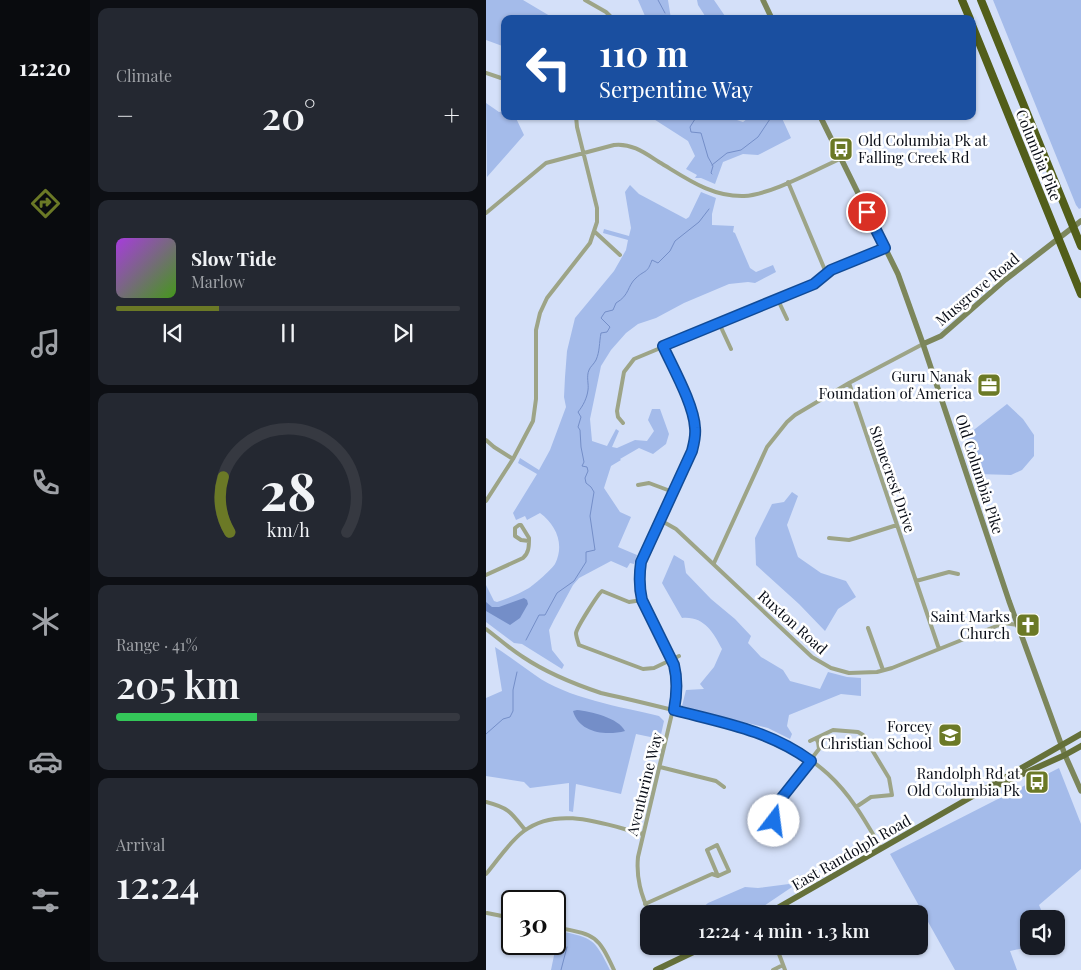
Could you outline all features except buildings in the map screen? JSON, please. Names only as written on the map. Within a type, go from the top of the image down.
[{"type":"highway","points":[[962,0],[968,15]]},
{"type":"highway","name":"Columbia Pike","points":[[981,0],[1081,246]]},
{"type":"highway","name":"Columbia Pike","points":[[976,35],[1081,294]]},
{"type":"main road","points":[[763,0],[770,15]]},
{"type":"main road","name":"Old Columbia Pike","points":[[822,120],[898,274],[1009,602],[1081,791]]},
{"type":"main road","name":"Musgrove Road","points":[[923,344],[941,336],[1005,280],[1081,221]]},
{"type":"main road","name":"East Randolph Road","points":[[783,905],[1081,734]]},
{"type":"main road","name":"East Randolph Road","points":[[972,796],[1066,755],[1081,746]]},
{"type":"main road","points":[[656,970],[687,955]]},
{"type":"street","points":[[585,0],[609,15]]},
{"type":"street","points":[[486,73],[501,78]]},
{"type":"street","points":[[486,501],[513,459],[533,421],[536,399],[536,330],[540,313],[547,298],[590,243],[595,232],[597,208],[577,120]]},
{"type":"street","points":[[486,213],[541,166],[584,152],[621,144],[636,147],[696,184],[718,194],[728,195],[745,196],[765,192],[840,159]]},
{"type":"street","points":[[788,182],[827,275]]},
{"type":"street","points":[[595,232],[620,255]]},
{"type":"street","points":[[623,423],[617,411],[624,372],[634,359],[778,300],[814,284],[831,270],[885,248]]},
{"type":"street","points":[[778,300],[787,319]]},
{"type":"street","points":[[719,324],[730,349]]},
{"type":"street","name":"Musgrove Road","points":[[714,563],[767,447],[776,434],[795,415],[848,383],[923,344]]},
{"type":"street","name":"Aventurine Way","points":[[646,904],[638,883],[637,872],[643,834],[678,688],[677,676],[671,659],[642,600],[639,576],[641,562],[692,451],[695,440],[695,426],[691,409],[663,346]]},
{"type":"street","name":"Stonecrest Drive","points":[[848,383],[939,649]]},
{"type":"street","points":[[486,440],[494,448],[513,459]]},
{"type":"street","points":[[638,485],[650,483],[673,492]]},
{"type":"street","name":"Ruxton Road","points":[[660,520],[676,529],[794,640],[823,664],[849,673],[865,674],[892,668],[1004,624],[1018,625]]},
{"type":"street","points":[[486,575],[527,555],[529,540],[522,525],[515,528],[515,536],[521,540],[529,540]]},
{"type":"street","points":[[829,538],[850,540],[897,525]]},
{"type":"street","points":[[916,581],[950,572],[958,574]]},
{"type":"street","points":[[642,600],[629,602],[602,591],[597,595],[594,605],[583,619],[576,633],[579,645],[643,669],[654,668],[679,656]]},
{"type":"street","points":[[868,628],[883,670]]},
{"type":"street","points":[[486,629],[523,657],[577,685],[601,693],[754,730],[793,748],[840,786],[882,848]]},
{"type":"street","points":[[810,741],[833,730],[858,732],[867,739],[889,778],[892,794],[871,797],[856,807]]},
{"type":"street","points":[[781,842],[774,821],[776,805],[819,749],[816,738]]},
{"type":"street","points":[[660,766],[716,781],[724,787]]},
{"type":"street","points":[[486,802],[502,806],[513,814],[525,830]]},
{"type":"street","points":[[486,874],[525,830],[546,820],[565,818],[586,820],[643,834]]},
{"type":"street","points":[[646,904],[712,874],[718,876],[729,871],[716,845],[706,850],[718,876]]},
{"type":"street","points":[[486,912],[501,915]]},
{"type":"street","points":[[566,929],[596,939],[604,948],[614,970]]},
{"type":"street","points":[[773,970],[784,968],[779,955]]},
{"type":"shaded area","points":[[486,0],[523,0],[548,15],[501,15],[501,46],[486,40]]},
{"type":"shaded area","points":[[638,0],[668,0],[670,15],[645,15]]},
{"type":"shaded area","points":[[697,0],[714,0],[724,15],[704,15]]},
{"type":"shaded area","points":[[993,0],[1081,0],[1081,208],[1079,209],[1076,205]]},
{"type":"shaded area","points":[[486,103],[501,112],[501,120],[517,120],[524,135],[487,177]]},
{"type":"shaded area","points":[[655,120],[737,120],[743,122],[746,120],[783,120],[791,138],[758,155],[743,154],[723,162],[715,184],[701,178],[695,178],[697,175],[686,169],[695,156],[688,141]]},
{"type":"shaded area","points":[[630,185],[639,194],[686,219],[689,217],[701,192],[716,198],[712,214],[712,225],[734,226],[733,232],[750,268],[756,272],[773,265],[776,272],[755,283],[729,284],[684,303],[656,318],[638,324],[626,333],[611,350],[601,366],[590,419],[592,441],[607,446],[616,429],[619,431],[612,447],[617,448],[635,440],[647,441],[654,431],[648,420],[652,409],[660,409],[669,434],[666,444],[653,454],[639,448],[611,466],[604,488],[620,512],[631,517],[618,547],[637,555],[634,564],[630,563],[627,568],[611,561],[579,578],[573,585],[549,630],[552,650],[564,665],[562,669],[522,644],[514,643],[486,622],[486,585],[494,601],[497,602],[529,588],[547,573],[558,557],[559,542],[554,529],[546,518],[540,513],[527,520],[525,516],[516,520],[513,513],[537,474],[518,463],[520,458],[539,470],[550,450],[566,407],[564,397],[567,351],[575,318],[614,271],[626,250],[628,240],[603,233],[604,229],[629,236],[631,228],[625,192]]},
{"type":"shaded area","points":[[1007,404],[1023,419],[1034,435],[1034,456],[1022,470],[1011,475],[977,474],[966,436]]},
{"type":"shaded area","points":[[792,492],[798,496],[787,525],[798,557],[821,573],[846,581],[856,597],[838,609],[825,631],[799,604],[756,565],[755,538],[772,504],[784,502]]},
{"type":"shaded area","points":[[674,555],[684,561],[686,573],[751,636],[748,643],[761,657],[783,670],[790,681],[820,689],[828,672],[847,677],[861,678],[861,696],[841,694],[789,715],[787,726],[792,734],[790,739],[768,728],[682,706],[686,690],[704,689],[700,684],[714,667],[722,649],[711,631],[702,622],[690,618],[682,618],[662,583]]},
{"type":"shaded area","points":[[524,598],[528,604],[520,618],[510,625],[486,611],[486,602],[492,607],[499,607]]},
{"type":"shaded area","points":[[495,647],[535,675],[562,690],[595,701],[659,716],[664,721],[660,739],[636,734],[621,794],[576,784],[573,812],[569,811],[569,783],[530,788],[524,782],[486,776],[486,698],[502,691]]},
{"type":"shaded area","points":[[577,710],[611,719],[622,726],[625,731],[602,733],[587,728],[576,718],[573,711]]},
{"type":"shaded area","points":[[1059,768],[1081,824],[1081,869],[1039,905],[1041,910],[1020,910],[1020,949],[1010,951],[1017,970],[955,970],[928,922],[928,905],[919,905],[890,854]]},
{"type":"shaded area","points":[[789,884],[792,887],[765,905],[706,905],[745,887],[758,888]]},
{"type":"shaded area","points":[[566,933],[586,938],[596,945],[610,970],[551,970],[554,955],[566,955]]},
{"type":"waterway","points":[[658,0],[665,13]]},
{"type":"waterway","points":[[694,120],[690,127],[691,132],[701,133],[708,157],[713,166],[712,174]]},
{"type":"waterway","points":[[712,165],[727,153],[741,150],[758,137],[769,120]]},
{"type":"waterway","points":[[526,640],[539,615],[545,615],[557,593],[574,581],[586,562],[586,552],[595,550],[590,516],[594,492],[586,483],[587,467],[582,466],[584,462],[578,427],[581,417],[578,412],[587,396],[588,373],[597,357],[601,333],[607,332],[610,327],[601,318],[605,312],[613,310],[616,303],[624,297],[633,281],[647,269],[652,260],[658,263],[670,251],[675,241],[699,222],[709,209]]},
{"type":"waterway","points":[[486,734],[503,719],[510,717],[513,711],[513,690],[517,672]]},
{"type":"waterway","points":[[561,970],[567,947]]},
{"type":"place","name":"Old Columbia Pk at Falling Creek Rd","points":[[841,149]]},
{"type":"place","name":"Guru Nanak Foundation of America","points":[[989,385]]},
{"type":"place","name":"Saint Marks Church","points":[[1028,625]]},
{"type":"place","name":"Forcey Christian School","points":[[950,735]]},
{"type":"place","name":"Randolph Rd at Old Columbia Pk","points":[[1037,782]]},
{"type":"route","points":[[774,821],[776,805],[785,791],[811,761],[793,748],[754,730],[674,710],[678,688],[674,665],[642,600],[639,576],[641,562],[692,451],[695,440],[695,426],[691,409],[663,346],[778,300],[814,284],[831,270],[885,248],[867,212]]}]
